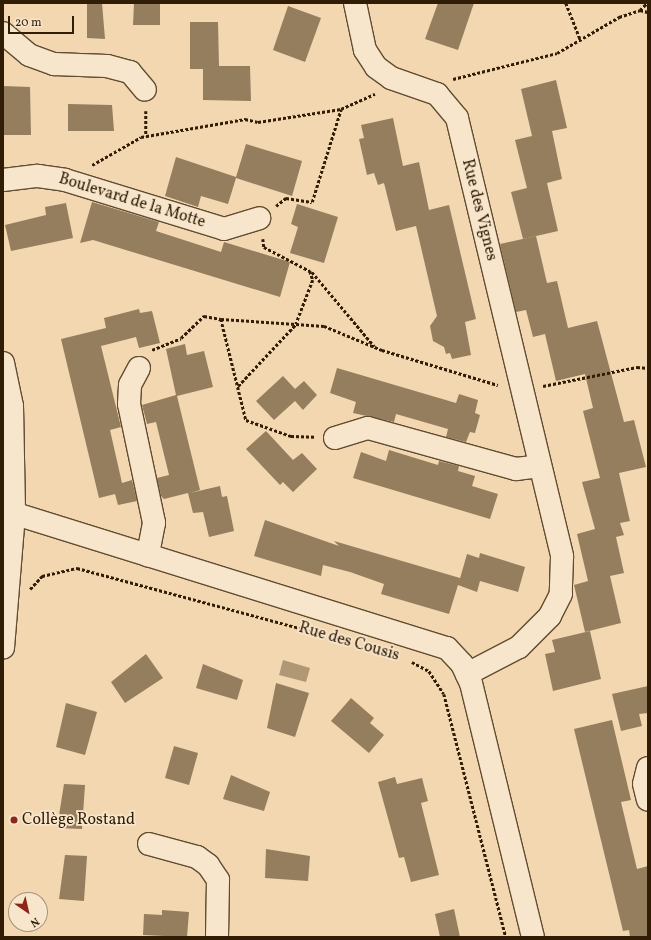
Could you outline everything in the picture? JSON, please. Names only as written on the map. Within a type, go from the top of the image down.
[{"type":"street","name":"Rue des Vignes","points":[[355,3],[365,50],[376,67],[391,78],[428,89],[445,100],[457,118],[562,557],[561,594],[550,616],[530,637],[500,659],[467,674]]},
{"type":"street","points":[[3,33],[29,55],[54,64],[107,66],[130,72],[145,90]]},
{"type":"street","name":"Boulevard de la Motte","points":[[3,180],[38,176],[64,180],[224,229],[259,218]]},
{"type":"street","points":[[3,363],[12,406],[8,586],[3,648]]},
{"type":"street","points":[[138,368],[130,385],[129,404],[154,523],[148,555]]},
{"type":"street","points":[[336,438],[368,428],[516,469],[540,466]]},
{"type":"street","name":"Rue des Cousis","points":[[9,512],[436,643],[454,656],[467,674],[534,937]]},
{"type":"street","points":[[648,768],[644,784],[648,800]]},
{"type":"street","points":[[150,844],[197,857],[208,865],[218,880],[217,937]]},
{"type":"path","points":[[566,3],[581,41]]},
{"type":"path","points":[[428,89],[467,74],[557,53],[581,41],[619,17],[640,10],[647,3]]},
{"type":"path","points":[[640,10],[648,12]]},
{"type":"path","points":[[64,180],[141,137],[245,119],[258,122],[341,109],[381,91]]},
{"type":"path","points":[[341,109],[312,202],[286,198],[259,218],[264,247],[310,270],[375,347]]},
{"type":"path","points":[[238,387],[296,324],[313,280],[310,270]]},
{"type":"path","points":[[138,368],[153,349],[181,338],[204,316],[221,319],[324,326],[375,347],[508,388],[555,385],[637,367],[648,368]]},
{"type":"path","points":[[221,319],[238,387],[243,414],[251,423],[291,436],[336,438]]},
{"type":"path","name":"Rue des Cousis","points":[[8,586],[30,590],[42,576],[77,568],[322,634]]},
{"type":"path","name":"Rue des Cousis","points":[[404,658],[429,671],[444,694],[506,937]]},
{"type":"shaded area","points":[[283,660],[310,668],[306,682],[279,675]]},
{"type":"building","points":[[87,3],[102,3],[105,39],[87,38]]},
{"type":"building","points":[[134,3],[160,3],[160,25],[133,25]]},
{"type":"building","points":[[438,3],[474,3],[458,50],[425,39]]},
{"type":"building","points":[[288,6],[321,18],[305,62],[273,50]]},
{"type":"building","points":[[190,22],[218,22],[219,66],[250,66],[251,101],[203,100],[203,69],[190,69]]},
{"type":"building","points":[[556,80],[567,128],[552,131],[562,179],[547,183],[558,231],[523,239],[511,192],[527,188],[515,140],[532,136],[521,89]]},
{"type":"building","points":[[3,86],[30,87],[31,135],[3,135]]},
{"type":"building","points":[[68,104],[112,105],[114,131],[68,131]]},
{"type":"building","points":[[393,118],[403,166],[419,162],[429,210],[449,205],[476,319],[465,322],[471,355],[452,359],[450,353],[446,354],[444,347],[433,341],[430,326],[437,316],[416,226],[396,231],[384,183],[378,185],[374,173],[367,175],[359,139],[364,138],[361,125]]},
{"type":"building","points":[[246,144],[302,161],[292,196],[236,178],[228,204],[201,196],[198,207],[165,196],[176,157],[236,177]]},
{"type":"building","points":[[92,202],[159,222],[156,231],[221,252],[224,242],[290,262],[280,297],[93,240],[80,243]]},
{"type":"building","points":[[66,203],[73,238],[11,251],[5,225],[46,215],[45,207]]},
{"type":"building","points":[[297,204],[338,217],[324,263],[290,253],[298,227],[291,224]]},
{"type":"building","points":[[536,236],[547,283],[557,281],[568,328],[597,321],[624,422],[634,420],[646,467],[619,473],[630,521],[620,523],[624,535],[616,537],[624,573],[610,576],[621,623],[585,632],[574,585],[588,581],[577,534],[595,529],[582,482],[600,478],[583,411],[593,408],[585,374],[556,381],[545,334],[533,337],[526,310],[516,312],[500,244]]},
{"type":"building","points":[[139,309],[140,313],[152,311],[160,343],[139,348],[136,337],[101,346],[121,427],[110,430],[122,483],[132,480],[137,501],[118,505],[115,494],[99,498],[61,339],[106,328],[104,318]]},
{"type":"building","points":[[185,344],[187,355],[204,351],[213,387],[177,396],[200,490],[190,493],[220,486],[222,497],[227,496],[234,531],[209,537],[203,512],[193,513],[188,493],[164,499],[161,496],[157,478],[169,475],[156,422],[147,424],[142,405],[176,395],[166,349]]},
{"type":"building","points":[[337,368],[456,403],[459,394],[478,400],[475,413],[480,415],[475,433],[470,432],[466,442],[446,437],[448,429],[396,414],[394,422],[353,413],[356,402],[330,393]]},
{"type":"building","points":[[283,376],[295,389],[304,381],[317,395],[303,410],[295,401],[274,420],[256,401]]},
{"type":"building","points":[[266,431],[293,460],[302,453],[317,469],[293,492],[283,482],[280,485],[246,449]]},
{"type":"building","points":[[389,450],[438,465],[439,461],[459,466],[458,471],[475,476],[472,486],[498,494],[490,519],[353,478],[361,452],[386,461]]},
{"type":"building","points":[[265,520],[339,546],[334,541],[460,578],[459,582],[467,554],[479,558],[480,553],[525,567],[518,592],[480,581],[477,592],[458,585],[449,614],[381,594],[384,584],[350,572],[323,565],[321,576],[254,556]]},
{"type":"building","points":[[590,631],[601,679],[553,691],[545,654],[555,652],[552,640]]},
{"type":"building","points":[[146,654],[163,678],[125,703],[111,682]]},
{"type":"building","points":[[203,664],[243,680],[237,700],[196,688]]},
{"type":"building","points":[[276,683],[309,693],[295,737],[267,728]]},
{"type":"building","points":[[648,686],[648,713],[639,714],[642,726],[621,731],[612,694]]},
{"type":"building","points":[[351,698],[374,718],[370,723],[384,735],[369,753],[331,721]]},
{"type":"building","points":[[66,703],[97,712],[85,755],[56,747]]},
{"type":"building","points":[[612,720],[631,800],[621,802],[637,869],[648,866],[648,937],[630,937],[629,930],[623,931],[574,729]]},
{"type":"building","points":[[174,746],[198,753],[189,785],[165,778]]},
{"type":"building","points":[[231,775],[270,792],[264,811],[223,799]]},
{"type":"building","points":[[395,777],[397,784],[422,778],[428,801],[421,803],[439,875],[411,882],[404,857],[399,858],[378,782]]},
{"type":"building","points":[[64,784],[85,785],[82,829],[57,828]]},
{"type":"building","points":[[266,849],[310,856],[308,881],[265,878]]},
{"type":"building","points":[[65,855],[87,856],[84,901],[59,899]]},
{"type":"building","points":[[454,909],[460,937],[440,937],[435,914]]},
{"type":"building","points":[[162,910],[189,912],[187,937],[143,935],[144,914],[162,915]]},
{"type":"place","name":"Collège Rostand","points":[[14,820]]}]
